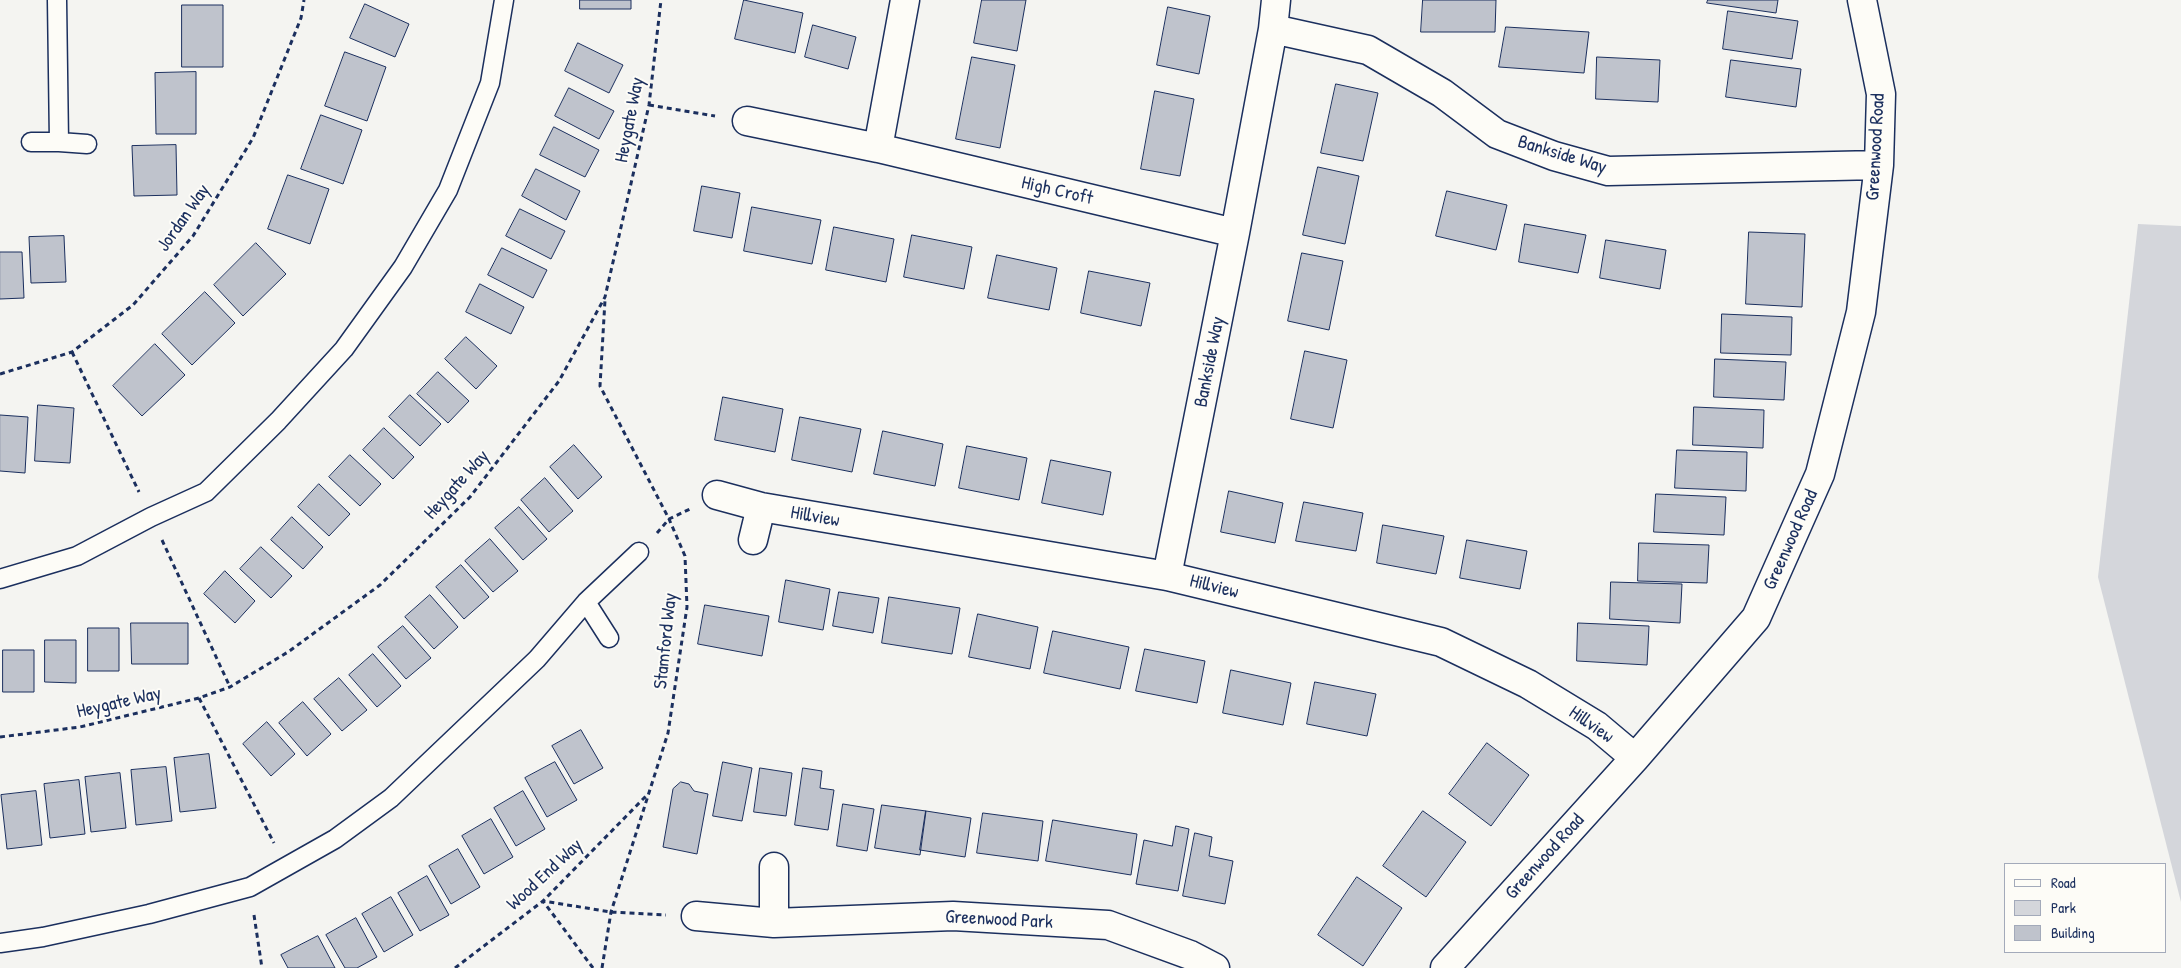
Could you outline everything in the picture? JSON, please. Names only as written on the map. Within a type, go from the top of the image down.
[{"type":"street","points":[[878,148],[905,0]]},
{"type":"street","name":"Bankside Way","points":[[1167,576],[1235,233],[1273,29],[1276,0]]},
{"type":"street","name":"Greenwood Road","points":[[1445,968],[1635,758],[1756,618],[1820,474],[1861,312],[1879,166],[1881,94],[1862,0]]},
{"type":"street","name":"Bankside Way","points":[[1273,29],[1368,50],[1442,93],[1497,134],[1554,156],[1608,171],[1879,166]]},
{"type":"street","name":"High Croft","points":[[746,121],[878,148],[1235,233]]},
{"type":"street","name":"Hillview","points":[[717,496],[761,508],[1167,576],[1441,642],[1528,684],[1597,726],[1635,758]]},
{"type":"street","points":[[753,540],[761,508]]},
{"type":"street","points":[[774,867],[774,923]]},
{"type":"street","name":"Greenwood Park","points":[[696,916],[774,923],[953,916],[1108,925],[1190,955],[1215,968]]},
{"type":"lane","points":[[57,0],[59,142]]},
{"type":"lane","points":[[0,579],[77,556],[206,492],[278,421],[344,349],[403,267],[448,190],[490,83],[504,0]]},
{"type":"lane","points":[[31,142],[87,144]]},
{"type":"lane","points":[[0,943],[43,937],[149,914],[250,887],[335,839],[391,798],[537,659],[586,602],[640,552]]},
{"type":"lane","points":[[586,602],[610,638]]},
{"type":"path","name":"Jordan Way","points":[[0,374],[72,352],[133,305],[193,236],[253,138],[301,18],[304,0]]},
{"type":"path","name":"Heygate Way","points":[[0,737],[80,727],[199,698],[230,687],[288,652],[380,585],[470,497],[560,381],[605,297],[649,105],[661,0]]},
{"type":"path","points":[[649,105],[746,121]]},
{"type":"path","name":"Stamford Way","points":[[602,968],[611,912],[647,794],[668,733],[687,608],[685,556],[669,520],[600,386],[605,297]]},
{"type":"path","points":[[199,698],[286,868]]},
{"type":"path","name":"Wood End Way","points":[[455,968],[543,901],[647,794]]},
{"type":"path","points":[[250,887],[262,968]]},
{"type":"path","points":[[543,901],[611,912],[696,916]]},
{"type":"path","points":[[543,901],[593,968]]},
{"type":"green space","points":[[2138,224],[2181,226],[2181,902],[2098,577]]},
{"type":"building","points":[[580,0],[631,0],[631,9],[580,9]]},
{"type":"building","points":[[744,0],[803,13],[795,53],[735,39]]},
{"type":"building","points":[[982,0],[1026,0],[1017,51],[974,43]]},
{"type":"building","points":[[1423,0],[1496,0],[1495,32],[1421,32]]},
{"type":"building","points":[[1708,0],[1778,0],[1776,13],[1707,3]]},
{"type":"building","points":[[365,4],[409,24],[395,57],[350,38]]},
{"type":"building","points":[[182,5],[223,5],[223,67],[182,67]]},
{"type":"building","points":[[1168,7],[1210,16],[1199,74],[1157,65]]},
{"type":"building","points":[[1728,11],[1798,21],[1792,59],[1723,49]]},
{"type":"building","points":[[813,25],[856,37],[848,69],[805,57]]},
{"type":"building","points":[[1506,27],[1589,32],[1584,73],[1499,67]]},
{"type":"building","points":[[578,43],[623,65],[609,93],[565,71]]},
{"type":"building","points":[[345,52],[386,67],[367,121],[325,106]]},
{"type":"building","points":[[972,57],[1015,65],[1000,148],[956,139]]},
{"type":"building","points":[[1597,57],[1660,60],[1658,102],[1596,99]]},
{"type":"building","points":[[1731,60],[1801,69],[1796,107],[1726,97]]},
{"type":"building","points":[[196,72],[196,134],[156,134],[155,73]]},
{"type":"building","points":[[1336,84],[1378,93],[1363,161],[1321,153]]},
{"type":"building","points":[[569,88],[614,111],[599,139],[555,116]]},
{"type":"building","points":[[1155,91],[1194,99],[1180,176],[1141,169]]},
{"type":"building","points":[[321,115],[362,130],[343,184],[301,169]]},
{"type":"building","points":[[554,127],[599,150],[585,177],[540,155]]},
{"type":"building","points":[[176,145],[177,195],[134,196],[132,146]]},
{"type":"building","points":[[1318,167],[1359,176],[1345,244],[1303,235]]},
{"type":"building","points":[[536,169],[580,191],[566,220],[522,196]]},
{"type":"building","points":[[288,175],[329,189],[310,244],[268,229]]},
{"type":"building","points":[[702,186],[740,193],[732,238],[694,231]]},
{"type":"building","points":[[1447,191],[1507,205],[1496,250],[1436,236]]},
{"type":"building","points":[[752,207],[821,220],[812,264],[744,251]]},
{"type":"building","points":[[520,209],[565,231],[551,259],[506,236]]},
{"type":"building","points":[[1525,224],[1586,235],[1578,273],[1519,262]]},
{"type":"building","points":[[834,227],[894,239],[886,282],[826,270]]},
{"type":"building","points":[[1749,232],[1805,234],[1802,307],[1746,304]]},
{"type":"building","points":[[912,235],[972,247],[964,289],[904,277]]},
{"type":"building","points":[[64,236],[66,282],[31,283],[29,237]]},
{"type":"building","points":[[1606,240],[1666,250],[1660,289],[1600,278]]},
{"type":"building","points":[[256,243],[286,274],[243,316],[214,285]]},
{"type":"building","points":[[502,248],[547,270],[533,298],[488,275]]},
{"type":"building","points":[[0,252],[22,252],[24,298],[0,299]]},
{"type":"building","points":[[1302,253],[1343,261],[1329,330],[1288,321]]},
{"type":"building","points":[[997,255],[1057,268],[1049,310],[988,298]]},
{"type":"building","points":[[1089,271],[1150,283],[1141,326],[1081,313]]},
{"type":"building","points":[[480,284],[524,307],[511,334],[466,312]]},
{"type":"building","points":[[205,292],[235,323],[192,365],[162,334]]},
{"type":"building","points":[[1722,314],[1792,317],[1791,355],[1721,353]]},
{"type":"building","points":[[466,337],[497,366],[476,389],[445,359]]},
{"type":"building","points":[[155,344],[185,375],[142,416],[113,386]]},
{"type":"building","points":[[1305,351],[1347,360],[1333,428],[1291,419]]},
{"type":"building","points":[[1715,359],[1786,362],[1784,400],[1714,397]]},
{"type":"building","points":[[438,372],[469,401],[448,423],[417,394]]},
{"type":"building","points":[[410,395],[441,424],[420,446],[389,417]]},
{"type":"building","points":[[723,397],[783,409],[775,452],[715,440]]},
{"type":"building","points":[[38,405],[74,408],[70,463],[35,461]]},
{"type":"building","points":[[1694,407],[1764,410],[1763,448],[1693,445]]},
{"type":"building","points":[[0,415],[28,417],[25,473],[0,471]]},
{"type":"building","points":[[800,417],[861,429],[852,472],[792,460]]},
{"type":"building","points":[[384,428],[414,457],[393,479],[363,450]]},
{"type":"building","points":[[883,431],[943,444],[935,486],[874,474]]},
{"type":"building","points":[[574,445],[602,477],[578,499],[550,467]]},
{"type":"building","points":[[967,446],[1027,458],[1019,500],[959,488]]},
{"type":"building","points":[[1677,450],[1747,452],[1746,491],[1675,488]]},
{"type":"building","points":[[350,455],[381,484],[360,506],[329,477]]},
{"type":"building","points":[[1051,460],[1111,472],[1103,515],[1042,503]]},
{"type":"building","points":[[545,478],[573,511],[549,532],[521,500]]},
{"type":"building","points":[[319,484],[350,514],[329,536],[298,507]]},
{"type":"building","points":[[1229,491],[1283,503],[1275,543],[1221,532]]},
{"type":"building","points":[[1656,494],[1726,497],[1724,535],[1654,532]]},
{"type":"building","points":[[1304,502],[1363,513],[1356,551],[1296,541]]},
{"type":"building","points":[[519,507],[547,539],[523,560],[495,528]]},
{"type":"building","points":[[292,517],[323,547],[303,569],[271,540]]},
{"type":"building","points":[[1383,525],[1444,536],[1436,574],[1377,563]]},
{"type":"building","points":[[490,539],[518,571],[493,592],[465,561]]},
{"type":"building","points":[[1467,540],[1527,551],[1520,589],[1460,578]]},
{"type":"building","points":[[1639,543],[1709,545],[1707,583],[1638,581]]},
{"type":"building","points":[[261,547],[292,576],[271,598],[240,569]]},
{"type":"building","points":[[461,565],[489,597],[464,619],[436,587]]},
{"type":"building","points":[[225,571],[255,601],[235,623],[204,594]]},
{"type":"building","points":[[786,580],[830,589],[823,630],[779,622]]},
{"type":"building","points":[[1611,582],[1682,584],[1680,623],[1610,619]]},
{"type":"building","points":[[839,592],[879,598],[873,633],[833,626]]},
{"type":"building","points":[[430,595],[458,627],[434,649],[405,617]]},
{"type":"building","points":[[889,597],[960,608],[952,654],[882,643]]},
{"type":"building","points":[[705,605],[769,616],[762,656],[698,644]]},
{"type":"building","points":[[978,614],[1038,627],[1030,669],[969,657]]},
{"type":"building","points":[[131,623],[188,623],[188,664],[132,664]]},
{"type":"building","points":[[1578,623],[1649,626],[1647,665],[1577,661]]},
{"type":"building","points":[[403,626],[431,658],[406,679],[378,647]]},
{"type":"building","points":[[88,628],[119,628],[119,671],[88,671]]},
{"type":"building","points":[[1053,631],[1129,647],[1120,689],[1044,673]]},
{"type":"building","points":[[45,640],[76,640],[76,683],[45,682]]},
{"type":"building","points":[[1145,649],[1205,661],[1197,703],[1136,691]]},
{"type":"building","points":[[3,650],[34,650],[34,692],[3,692]]},
{"type":"building","points":[[373,654],[401,686],[377,707],[349,675]]},
{"type":"building","points":[[1231,670],[1291,683],[1283,725],[1223,713]]},
{"type":"building","points":[[339,678],[367,710],[342,731],[314,699]]},
{"type":"building","points":[[1315,682],[1376,694],[1367,736],[1307,724]]},
{"type":"building","points":[[303,702],[331,734],[307,756],[279,723]]},
{"type":"building","points":[[267,722],[295,754],[271,776],[243,744]]},
{"type":"building","points":[[581,730],[603,768],[574,784],[552,746]]},
{"type":"building","points":[[1487,743],[1529,775],[1491,826],[1449,794]]},
{"type":"building","points":[[209,754],[216,808],[180,812],[174,758]]},
{"type":"building","points":[[555,762],[577,800],[547,817],[525,778]]},
{"type":"building","points":[[723,762],[752,768],[742,821],[713,816]]},
{"type":"building","points":[[166,767],[172,821],[136,825],[131,770]]},
{"type":"building","points":[[760,768],[792,773],[786,816],[754,812]]},
{"type":"building","points":[[803,768],[822,771],[820,788],[834,790],[828,830],[795,825]]},
{"type":"building","points":[[120,773],[126,828],[91,832],[85,777]]},
{"type":"building","points":[[79,780],[85,834],[50,838],[44,784]]},
{"type":"building","points":[[681,782],[689,784],[694,791],[708,794],[697,854],[663,847],[673,789]]},
{"type":"building","points":[[36,791],[42,845],[7,849],[1,795]]},
{"type":"building","points":[[523,791],[545,829],[516,846],[494,808]]},
{"type":"building","points":[[843,804],[874,809],[867,851],[837,846]]},
{"type":"building","points":[[882,805],[926,811],[920,855],[875,848]]},
{"type":"building","points":[[926,811],[971,818],[965,857],[920,850]]},
{"type":"building","points":[[1423,811],[1466,842],[1426,897],[1383,866]]},
{"type":"building","points":[[983,813],[1043,821],[1038,861],[977,853]]},
{"type":"building","points":[[491,819],[513,857],[484,874],[462,836]]},
{"type":"building","points":[[1053,820],[1137,834],[1131,875],[1046,861]]},
{"type":"building","points":[[1176,826],[1189,829],[1178,891],[1136,884],[1144,840],[1172,846]]},
{"type":"building","points":[[1195,833],[1212,837],[1209,856],[1233,861],[1225,904],[1183,896]]},
{"type":"building","points":[[458,849],[480,887],[451,904],[429,866]]},
{"type":"building","points":[[427,876],[449,915],[420,931],[398,893]]},
{"type":"building","points":[[1357,877],[1402,908],[1363,966],[1318,935]]},
{"type":"building","points":[[391,897],[413,935],[384,952],[362,914]]},
{"type":"building","points":[[356,918],[377,957],[357,968],[345,968],[326,935]]},
{"type":"building","points":[[318,936],[335,968],[288,968],[281,955]]}]
